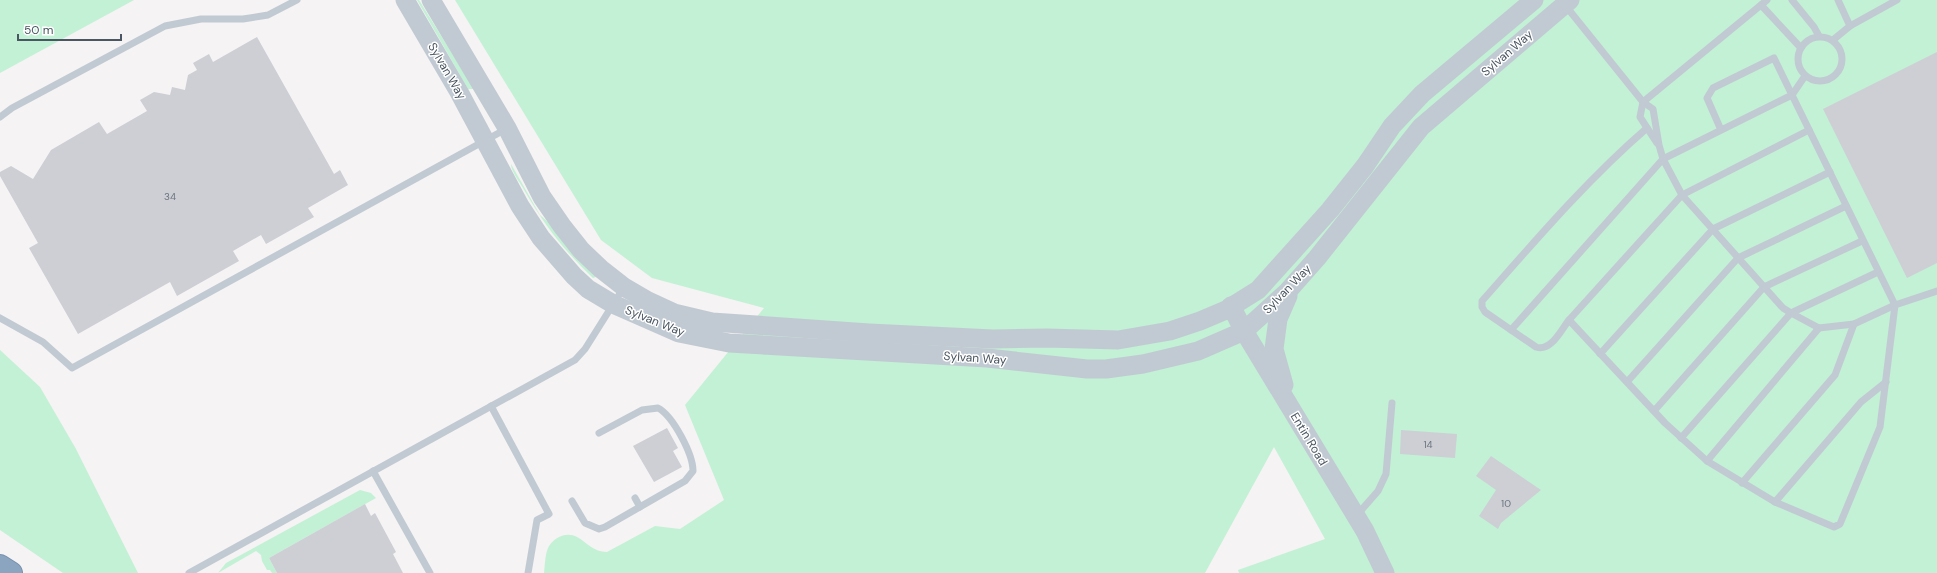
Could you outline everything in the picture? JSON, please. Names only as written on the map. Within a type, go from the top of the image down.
[{"type":"highway","points":[[0,566],[11,573]]},
{"type":"street","name":"Sylvan Way","points":[[405,0],[485,140],[520,206],[541,238],[574,276],[588,289],[613,304],[679,333],[729,343],[987,358],[1087,369],[1106,369],[1143,364],[1192,353],[1244,331],[1297,281],[1421,127],[1565,1]]},
{"type":"street","name":"Sylvan Way","points":[[431,0],[508,128],[542,197],[562,226],[596,264],[624,286],[648,301],[674,313],[712,322],[852,332],[993,339],[1047,338],[1118,340],[1170,331],[1200,321],[1231,306],[1258,290],[1292,255],[1360,171],[1392,126],[1422,94],[1534,0]]},
{"type":"street","points":[[1289,406],[1274,349],[1278,318],[1283,305],[1297,281]]},
{"type":"street","name":"Entin Road","points":[[1231,306],[1244,331],[1356,517],[1385,573]]},
{"type":"street","points":[[852,332],[852,351]]},
{"type":"lane","points":[[0,117],[19,104],[165,26],[201,19],[242,18],[268,15],[297,0]]},
{"type":"lane","points":[[1658,145],[1640,117],[1643,102],[1767,0]]},
{"type":"lane","points":[[1792,0],[1814,26],[1819,36]]},
{"type":"lane","points":[[1838,0],[1850,26]]},
{"type":"lane","points":[[1833,40],[1850,26],[1897,0]]},
{"type":"lane","points":[[1565,1],[1643,102],[1653,109],[1658,145],[1663,159],[1682,195],[1783,308],[1819,328],[1854,324],[1895,306],[1937,291]]},
{"type":"lane","points":[[1761,5],[1801,48]]},
{"type":"lane","points":[[1819,36],[1833,40],[1842,51],[1843,58],[1839,72],[1827,81],[1812,80],[1805,76],[1798,63],[1801,48],[1805,42],[1819,36]]},
{"type":"lane","points":[[1569,320],[1654,411],[1707,461],[1775,502],[1834,527],[1840,524],[1880,427],[1895,306],[1774,58],[1713,88],[1706,98],[1721,130]]},
{"type":"lane","points":[[1511,330],[1663,159],[1792,95],[1805,76]]},
{"type":"lane","points":[[0,318],[43,342],[72,368],[508,128]]},
{"type":"lane","points":[[1647,128],[1618,153],[1570,203],[1482,301],[1482,307],[1485,312],[1536,347],[1541,349],[1548,347],[1569,320],[1682,195],[1809,130]]},
{"type":"lane","points":[[1600,354],[1713,229],[1830,172]]},
{"type":"lane","points":[[1627,382],[1738,258],[1846,206]]},
{"type":"lane","points":[[1654,411],[1764,287],[1862,241]]},
{"type":"lane","points":[[1681,438],[1791,313],[1878,272]]},
{"type":"lane","points":[[189,573],[575,360],[585,349],[624,286]]},
{"type":"lane","points":[[1742,483],[1835,375],[1854,324]]},
{"type":"lane","points":[[1707,461],[1819,328]]},
{"type":"lane","points":[[1775,502],[1861,402],[1886,382]]},
{"type":"lane","points":[[1356,517],[1378,491],[1386,474],[1392,403]]},
{"type":"lane","points":[[491,406],[549,514],[537,520],[528,573]]},
{"type":"lane","points":[[572,501],[585,523],[599,529],[685,481],[693,471],[691,458],[673,424],[663,411],[658,408],[647,408],[598,433]]},
{"type":"lane","points":[[373,472],[430,573]]},
{"type":"lane","points":[[635,498],[640,506]]},
{"type":"green space","points":[[0,0],[134,0],[0,73]]},
{"type":"green space","points":[[417,0],[419,0],[474,89],[468,89]]},
{"type":"green space","points":[[455,0],[1937,0],[1937,573],[1239,573],[1238,570],[1325,539],[1274,447],[1205,573],[544,573],[548,548],[553,541],[560,536],[573,535],[594,549],[607,552],[655,526],[680,529],[724,500],[685,405],[764,308],[652,278],[601,240]]},
{"type":"green space","points":[[511,164],[540,215],[563,235],[596,277],[593,278],[572,257],[555,236],[539,214],[512,170]]},
{"type":"green space","points":[[0,350],[40,387],[76,449],[138,573],[63,573],[0,530]]},
{"type":"green space","points":[[360,490],[371,493],[376,498],[269,558],[277,573],[272,573],[270,570],[267,570],[262,561],[261,555],[256,551],[218,573],[226,563]]},
{"type":"building","points":[[257,37],[334,174],[340,170],[348,185],[308,208],[314,217],[266,244],[261,235],[233,251],[239,261],[177,296],[170,282],[78,334],[29,248],[38,243],[0,176],[0,172],[11,166],[33,179],[51,150],[99,122],[107,134],[147,111],[140,100],[154,92],[170,95],[172,87],[185,90],[188,75],[197,70],[193,63],[209,54],[213,62]]},
{"type":"building","points":[[1937,52],[1937,263],[1907,278],[1823,109]]},
{"type":"building","points":[[667,428],[678,448],[673,451],[682,467],[654,482],[633,446]]},
{"type":"building","points":[[1401,430],[1457,434],[1455,458],[1400,454]]},
{"type":"building","points":[[1491,456],[1541,490],[1501,523],[1498,529],[1479,516],[1496,490],[1476,476]]},
{"type":"building","points":[[365,504],[371,516],[375,513],[396,552],[393,554],[403,573],[277,573],[269,558]]}]
